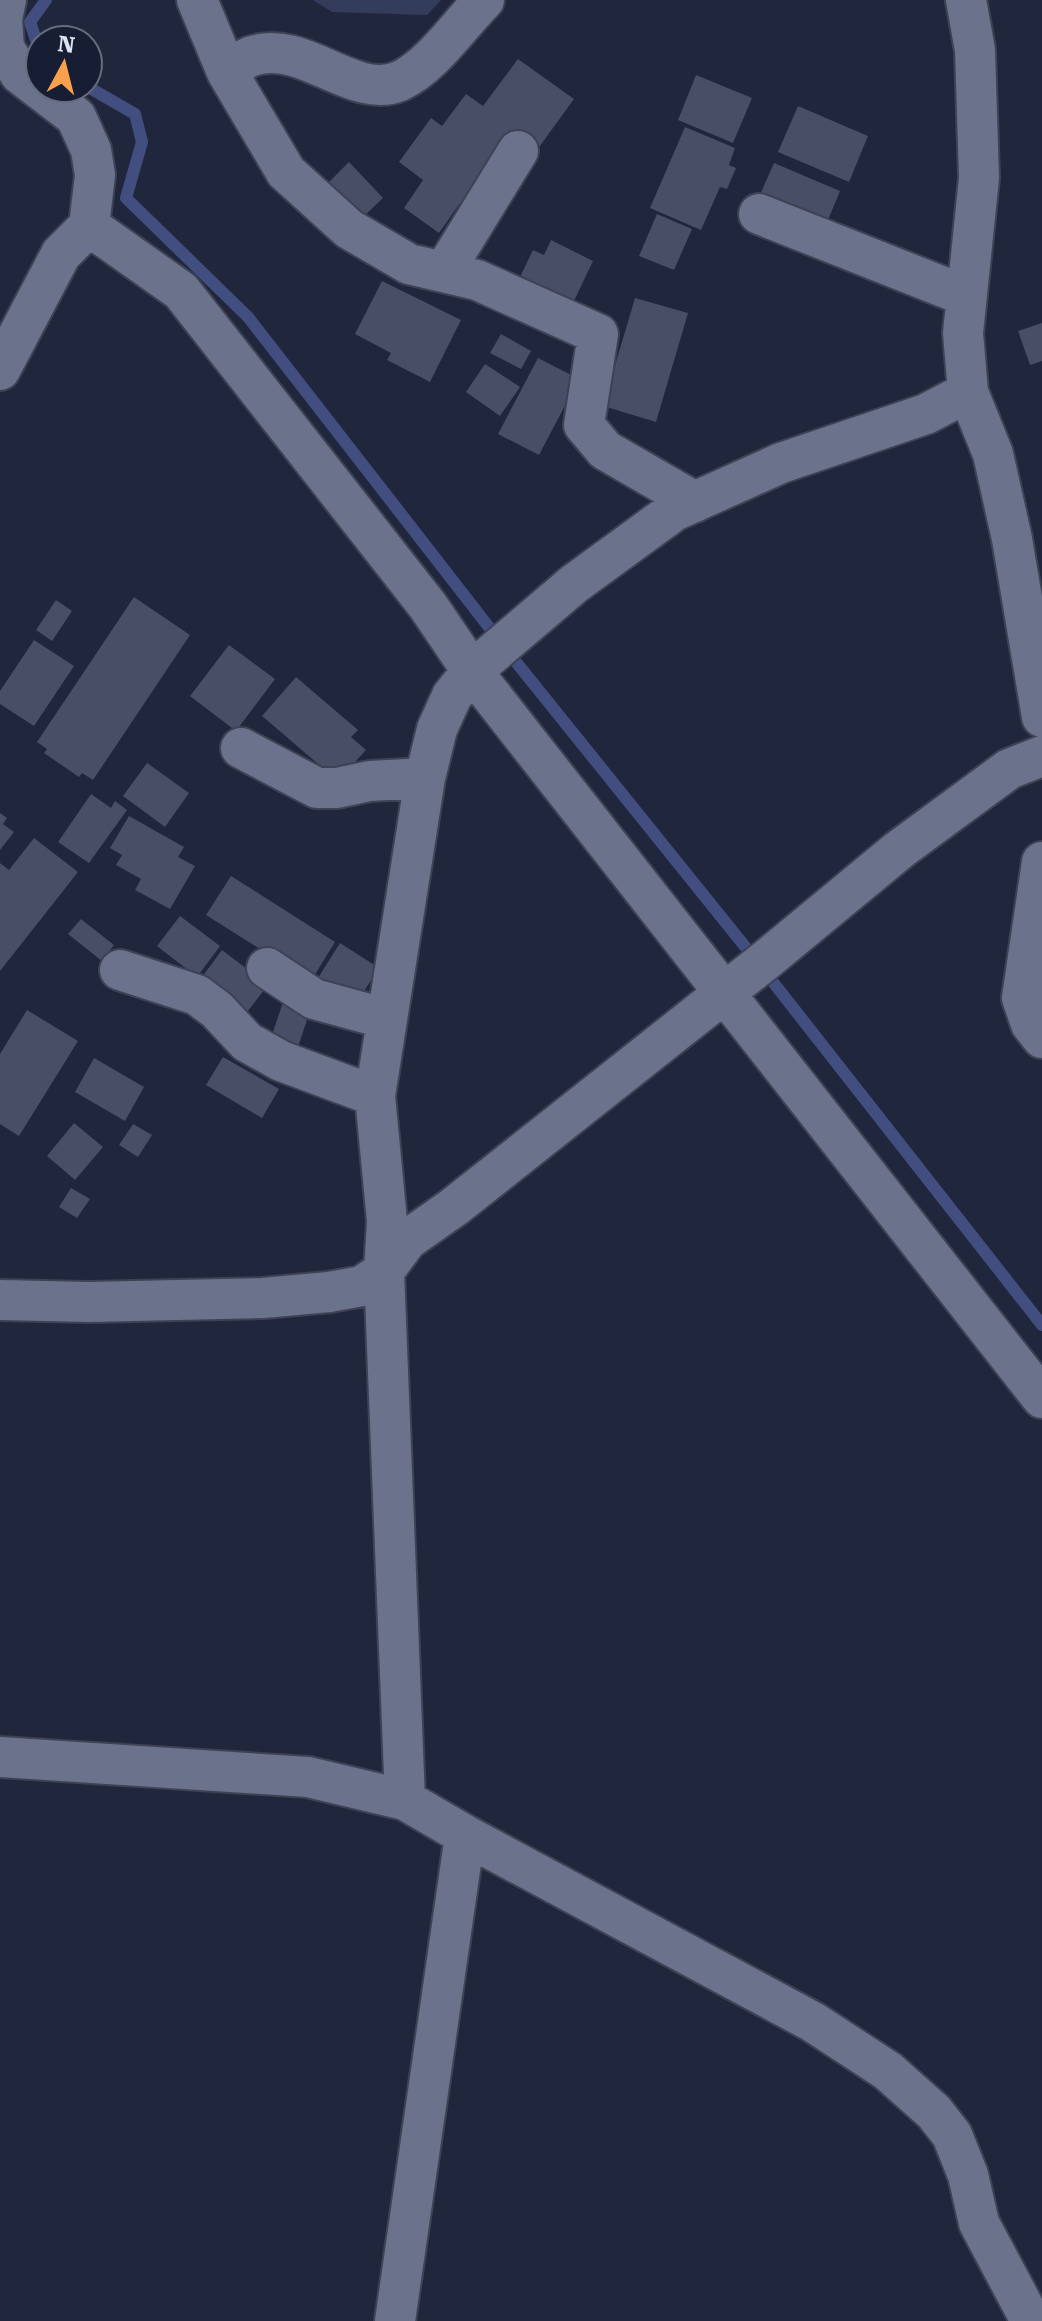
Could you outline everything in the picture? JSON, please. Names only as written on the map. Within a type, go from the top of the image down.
[{"type":"street","points":[[0,370],[61,254],[89,226],[95,175],[91,150],[76,117],[20,74],[4,48],[2,19],[6,0]]},
{"type":"street","points":[[197,0],[227,72],[286,172],[349,229],[409,264],[445,270],[477,280],[598,334],[584,425],[605,450],[695,502]]},
{"type":"street","points":[[227,72],[250,56],[274,52],[312,61],[372,85],[397,82],[418,70],[484,0]]},
{"type":"street","points":[[958,4],[975,50],[979,178],[963,333],[968,392],[993,454],[1012,539],[1042,717]]},
{"type":"street","points":[[445,270],[518,151]]},
{"type":"street","points":[[759,214],[966,296]]},
{"type":"street","points":[[89,226],[181,291],[428,606],[495,652],[746,975],[1042,1398]]},
{"type":"street","points":[[405,1800],[384,1271],[387,1221],[375,1096],[425,778],[437,729],[452,696],[495,652],[599,566],[674,511],[781,463],[926,414],[968,392]]},
{"type":"street","points":[[241,748],[317,788],[425,778]]},
{"type":"street","points":[[0,1300],[89,1302],[263,1298],[362,1286],[384,1271],[407,1240],[454,1207],[899,850],[1009,769],[1042,756]]},
{"type":"street","points":[[1042,862],[1022,998],[1031,1024],[1042,1038]]},
{"type":"street","points":[[267,968],[314,999],[387,1019]]},
{"type":"street","points":[[120,970],[197,995],[217,1010],[247,1042],[295,1067],[375,1096]]},
{"type":"street","points":[[0,1757],[308,1777],[405,1800],[813,2022],[888,2071],[934,2112],[952,2135],[968,2175],[979,2223],[1031,2321]]},
{"type":"street","points":[[395,2321],[465,1835]]},
{"type":"shaded area","points":[[313,0],[441,0],[427,15],[332,12]]},
{"type":"building","points":[[518,59],[574,99],[537,150],[465,207],[460,203],[439,233],[404,208],[423,180],[399,162],[431,118],[442,126],[466,94],[483,106]]},
{"type":"building","points":[[696,75],[752,98],[733,143],[678,120]]},
{"type":"building","points":[[798,106],[868,136],[849,182],[778,152]]},
{"type":"building","points":[[685,127],[735,148],[729,165],[736,168],[727,189],[720,187],[701,230],[650,208]]},
{"type":"building","points":[[349,162],[383,198],[361,219],[328,183]]},
{"type":"building","points":[[774,163],[840,191],[826,225],[759,197]]},
{"type":"building","points":[[657,214],[692,229],[674,270],[639,256]]},
{"type":"building","points":[[551,240],[593,261],[572,305],[519,279],[533,250],[544,255]]},
{"type":"building","points":[[382,281],[461,320],[430,382],[387,360],[391,353],[355,334]]},
{"type":"building","points":[[635,298],[688,313],[656,422],[603,406]]},
{"type":"building","points":[[1042,323],[1042,361],[1030,365],[1018,331]]},
{"type":"building","points":[[501,334],[531,351],[521,369],[490,353]]},
{"type":"building","points":[[538,358],[579,379],[539,455],[498,434]]},
{"type":"building","points":[[485,364],[520,387],[500,416],[466,392]]},
{"type":"building","points":[[134,597],[190,635],[93,780],[82,773],[79,777],[44,753],[47,749],[37,742]]},
{"type":"building","points":[[56,600],[72,611],[52,641],[36,630]]},
{"type":"building","points":[[34,640],[74,666],[34,726],[0,704],[0,691]]},
{"type":"building","points":[[229,645],[275,679],[236,731],[190,696]]},
{"type":"building","points":[[296,677],[358,730],[351,737],[366,750],[338,781],[262,716]]},
{"type":"building","points":[[147,763],[189,793],[165,827],[123,796]]},
{"type":"building","points":[[91,794],[111,808],[115,801],[127,810],[89,863],[58,842]]},
{"type":"building","points":[[0,813],[7,818],[3,824],[14,832],[0,850]]},
{"type":"building","points":[[129,816],[184,847],[178,857],[195,866],[170,909],[135,890],[141,879],[116,865],[122,855],[110,848]]},
{"type":"building","points":[[34,838],[78,872],[0,971],[0,863],[9,870]]},
{"type":"building","points":[[231,876],[335,942],[311,981],[206,915]]},
{"type":"building","points":[[180,916],[220,946],[197,977],[157,946]]},
{"type":"building","points":[[81,919],[114,945],[102,961],[68,934]]},
{"type":"building","points":[[340,943],[379,968],[357,1002],[318,978]]},
{"type":"building","points":[[222,950],[268,985],[247,1012],[202,977]]},
{"type":"building","points":[[284,999],[311,1008],[297,1050],[270,1041]]},
{"type":"building","points":[[27,1010],[78,1041],[19,1136],[0,1124],[0,1054]]},
{"type":"building","points":[[223,1057],[279,1089],[262,1118],[206,1085]]},
{"type":"building","points":[[94,1058],[144,1087],[125,1121],[75,1092]]},
{"type":"building","points":[[74,1123],[103,1147],[75,1180],[47,1156]]},
{"type":"building","points":[[133,1124],[152,1135],[138,1157],[119,1145]]},
{"type":"building","points":[[71,1188],[90,1199],[77,1218],[59,1207]]},
{"type":"waterway","points":[[31,24],[46,0]]},
{"type":"waterway","points":[[104,96],[135,114],[142,142],[126,198],[248,317],[516,662],[747,949],[1042,1325]]}]
